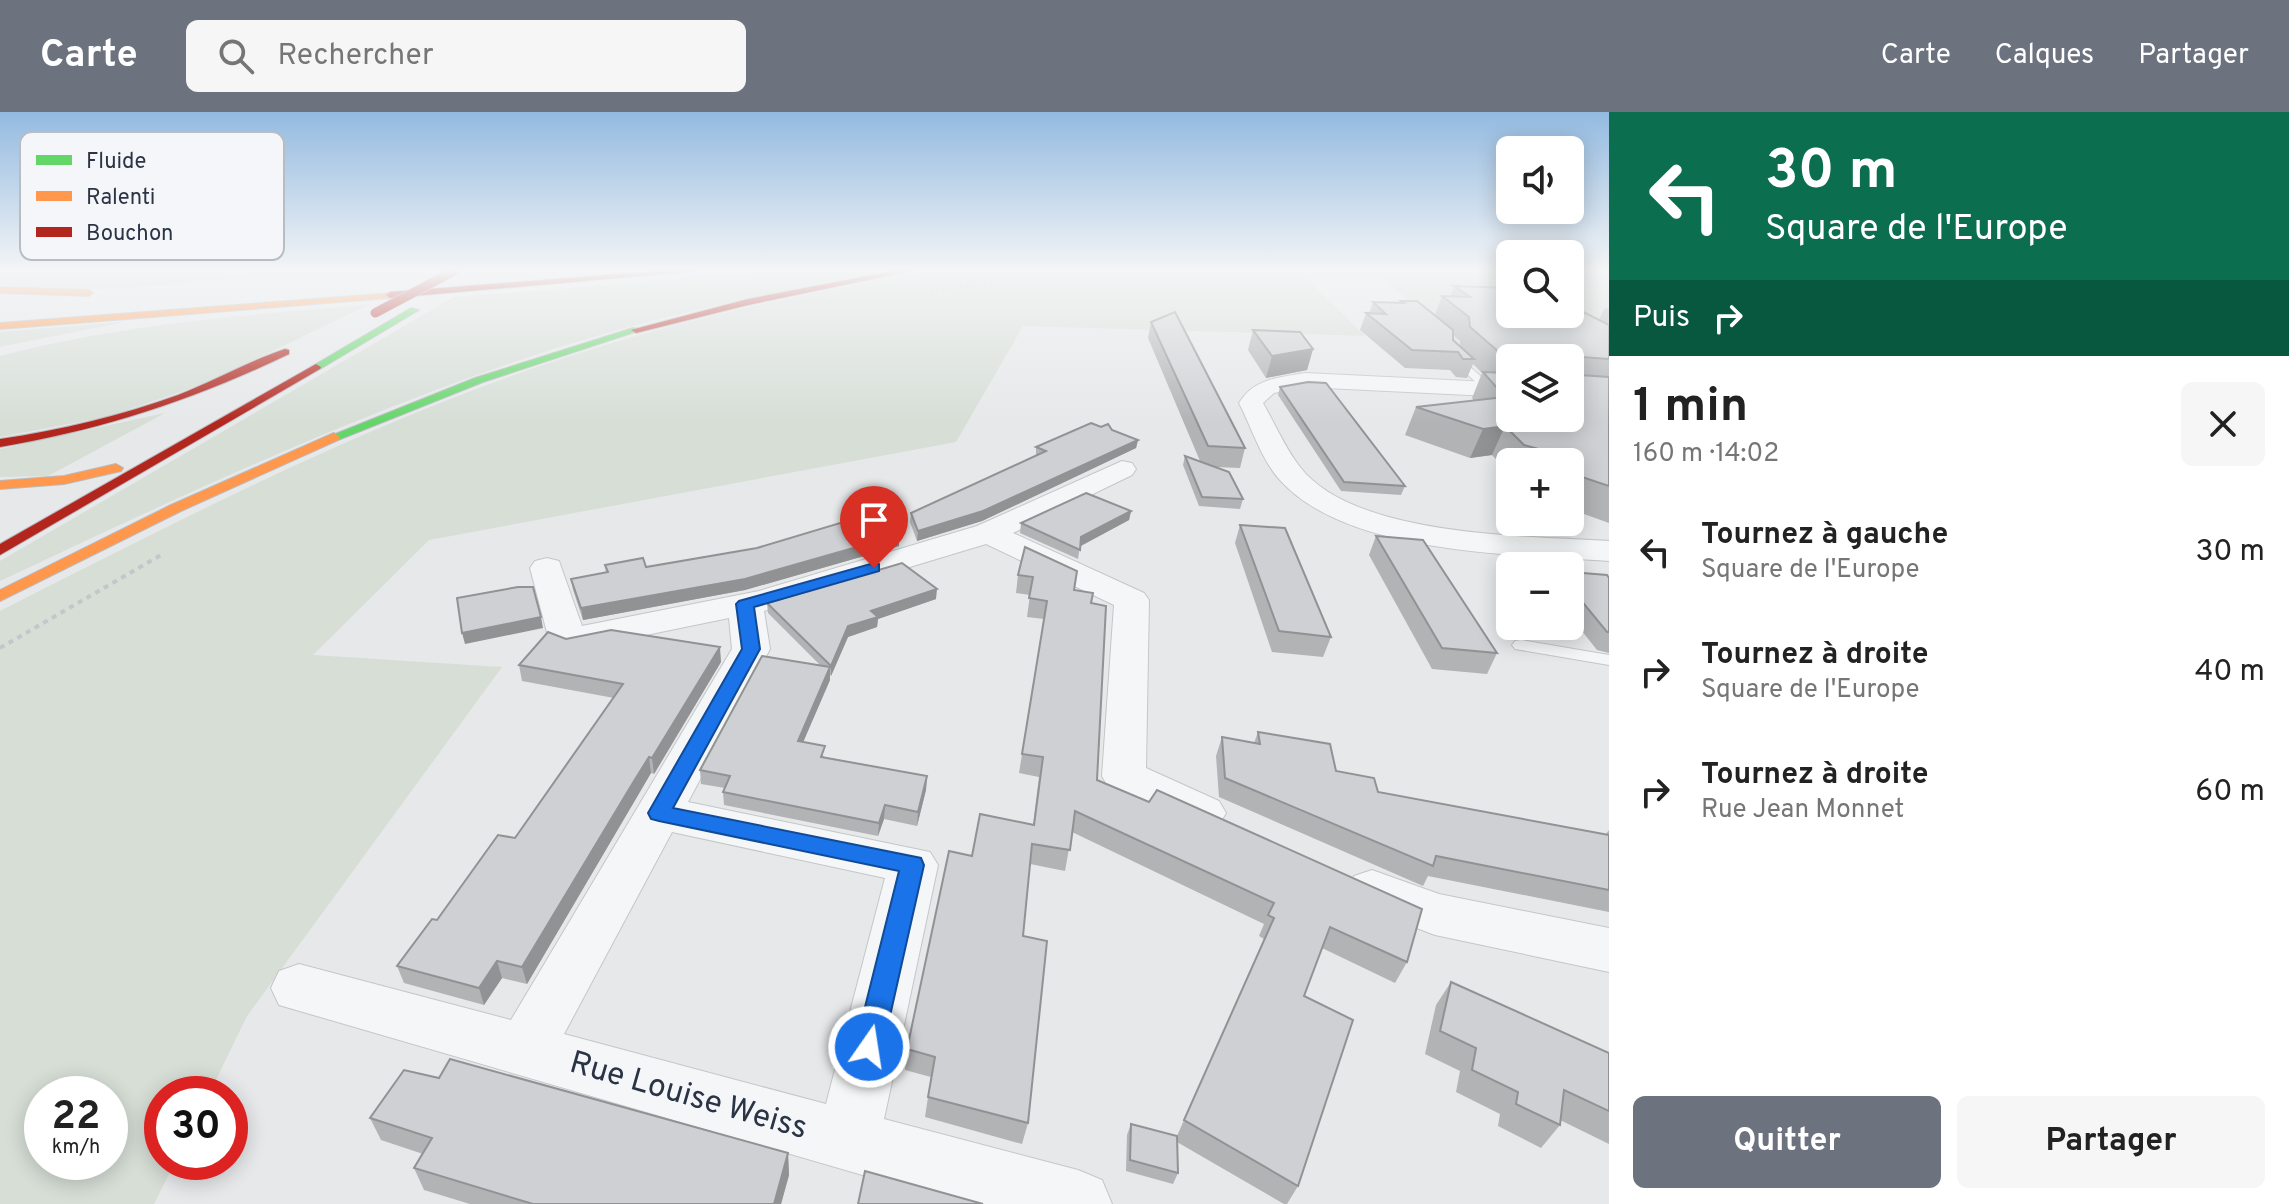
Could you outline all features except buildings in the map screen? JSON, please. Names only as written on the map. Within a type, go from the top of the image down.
[{"type":"highway","points":[[0,326],[66,321]]},
{"type":"highway","points":[[34,342],[159,321]]},
{"type":"highway","points":[[186,415],[358,321]]},
{"type":"highway","points":[[0,550],[395,321]]},
{"type":"highway","points":[[0,596],[201,497],[370,422],[477,381],[584,346],[675,321]]},
{"type":"highway","points":[[0,443],[70,433],[149,412],[309,346]]},
{"type":"highway","points":[[0,485],[64,480],[128,465],[220,422]]},
{"type":"highway","points":[[26,501],[118,451]]},
{"type":"street","points":[[1496,389],[1305,380],[1267,387],[1256,394],[1251,403],[1297,482],[1320,499],[1352,515],[1436,536],[1609,551]]},
{"type":"street","points":[[547,568],[568,640],[745,604],[988,533],[1122,469]]},
{"type":"street","points":[[988,533],[1132,600],[1124,776],[1238,829]]},
{"type":"street","points":[[526,1048],[751,649],[745,604]]},
{"type":"street","points":[[659,813],[913,865],[848,1139]]},
{"type":"street","points":[[1338,874],[1435,914],[1609,950]]},
{"type":"street","name":"Rue Louise Weiss","points":[[299,988],[526,1048],[1078,1204]]},
{"type":"lane","points":[[1454,345],[1452,354],[1496,386]]},
{"type":"lane","points":[[1521,645],[1609,660]]},
{"type":"shaded area","points":[[196,321],[335,321],[204,384],[106,417],[0,437],[0,356],[137,328]]},
{"type":"shaded area","points":[[413,321],[653,321],[522,359],[370,415],[147,512],[0,581],[0,561]]},
{"type":"shaded area","points":[[693,321],[1350,321],[1365,336],[1023,326],[956,442],[429,540],[313,655],[502,667],[247,1016],[218,1076],[144,1076],[144,1180],[166,1180],[154,1204],[0,1204],[0,611],[287,469],[361,436],[435,405],[586,351]]},
{"type":"shaded area","points":[[1432,321],[1496,321],[1496,328],[1584,328],[1584,321],[1609,321],[1609,389],[1584,369],[1584,344],[1496,344],[1496,376]]},
{"type":"shaded area","points":[[120,323],[0,347],[0,332]]},
{"type":"shaded area","points":[[165,413],[48,476],[0,477],[0,449]]},
{"type":"traffic: fast","points":[[316,367],[395,321]]},
{"type":"traffic: fast","points":[[334,437],[479,380],[636,330]]},
{"type":"traffic: slow","points":[[0,326],[63,321]]},
{"type":"traffic: slow","points":[[0,596],[176,508],[334,437]]},
{"type":"traffic: slow","points":[[0,485],[64,480],[116,468]]},
{"type":"traffic: jam","points":[[636,330],[672,321]]},
{"type":"traffic: jam","points":[[0,443],[75,429],[147,410],[216,384],[285,352]]},
{"type":"traffic: jam","points":[[0,550],[316,367]]},
{"type":"route","points":[[869,1047],[913,865],[659,813],[751,649],[745,604],[874,568]]}]
